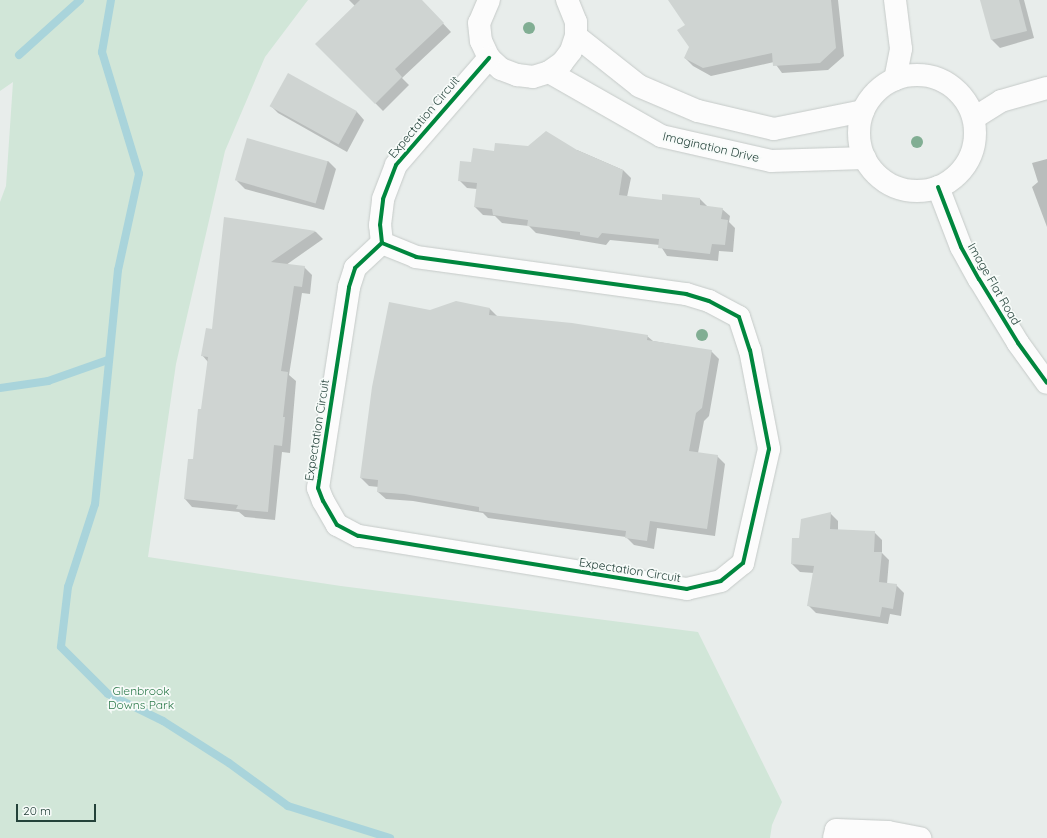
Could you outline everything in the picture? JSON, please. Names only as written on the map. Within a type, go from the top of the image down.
[{"type":"street","points":[[485,2],[479,23],[481,41],[489,58],[501,69],[517,75],[534,77],[549,72],[562,63],[571,51],[576,36],[576,22],[567,0]]},
{"type":"street","points":[[895,0],[901,49],[895,79]]},
{"type":"street","points":[[576,36],[639,86],[698,111],[774,129],[863,111]]},
{"type":"street","name":"Expectation Circuit","points":[[382,243],[380,225],[383,199],[396,165],[489,58]]},
{"type":"street","name":"Imagination Drive","points":[[549,72],[662,136],[771,161],[865,158]]},
{"type":"street","points":[[914,75],[940,80],[952,86],[966,101],[974,118],[976,135],[970,157],[964,167],[952,179],[938,187],[910,190],[896,186],[872,170],[865,158],[860,143],[859,127],[863,111],[871,98],[895,79],[914,75]]},
{"type":"street","points":[[974,118],[1001,101],[1047,88]]},
{"type":"street","name":"Image Flat Road","points":[[938,187],[968,260],[1018,343],[1047,383]]},
{"type":"street","name":"Expectation Circuit","points":[[382,243],[416,257],[686,294],[709,301],[739,317],[750,350],[769,449],[743,563],[721,581],[687,589],[358,536],[338,525],[323,501],[318,488],[349,287],[355,268],[382,243]]},
{"type":"street","points":[[834,838],[836,830],[888,832],[920,838]]},
{"type":"green space","name":"Glenbrook Downs Park","points":[[0,0],[308,0],[265,57],[225,151],[176,364],[148,557],[341,586],[698,632],[782,802],[772,825],[770,838],[0,838],[0,202],[6,186],[13,82],[0,91]]},
{"type":"building","points":[[360,0],[422,0],[444,23],[395,69],[402,77],[375,104],[315,44]]},
{"type":"building","points":[[668,0],[831,0],[836,48],[820,63],[773,66],[772,53],[703,68],[684,58],[689,47],[677,30],[685,25]]},
{"type":"building","points":[[980,0],[1019,0],[1027,31],[991,40]]},
{"type":"building","points":[[288,73],[357,111],[339,145],[270,106]]},
{"type":"building","points":[[546,131],[577,150],[623,170],[619,195],[662,200],[662,194],[700,198],[700,205],[723,208],[721,219],[728,220],[725,245],[712,244],[710,254],[658,248],[659,239],[602,233],[598,238],[580,235],[580,232],[527,226],[528,220],[493,215],[492,209],[474,207],[477,183],[458,181],[460,161],[471,162],[473,148],[494,151],[495,143],[528,146]]},
{"type":"building","points":[[247,138],[328,161],[316,203],[235,180]]},
{"type":"building","points":[[224,217],[316,231],[271,262],[305,266],[302,287],[294,286],[281,371],[288,372],[283,417],[285,417],[282,446],[274,445],[268,512],[236,509],[238,505],[184,499],[188,459],[193,459],[198,409],[201,409],[208,357],[201,356],[206,328],[212,329]]},
{"type":"building","points":[[456,301],[490,308],[489,315],[572,323],[648,335],[647,340],[712,350],[702,408],[696,413],[689,451],[718,455],[707,529],[650,521],[647,541],[625,538],[626,531],[479,511],[479,507],[404,494],[377,492],[378,480],[360,478],[372,387],[389,302],[430,310]]},
{"type":"building","points":[[831,512],[830,529],[875,531],[874,552],[882,552],[879,582],[897,584],[893,609],[882,607],[880,617],[807,606],[814,566],[791,564],[792,538],[799,538],[801,519]]},
{"type":"waterway","points":[[19,55],[80,0]]},
{"type":"waterway","points":[[111,0],[102,52],[139,174],[118,270],[95,504],[68,587],[61,647],[108,694],[163,721],[229,763],[288,806],[390,838]]},
{"type":"waterway","points":[[0,388],[48,381],[108,360]]},
{"type":"cycle path","points":[[382,243],[416,257],[686,294],[709,301],[739,317],[750,350],[769,449],[743,563],[721,581],[687,589],[358,536],[337,525],[323,501],[318,488],[349,287],[355,268],[382,243],[380,225],[383,199],[396,165],[489,58]]},
{"type":"cycle path","points":[[938,187],[961,247],[1018,343],[1047,383]]}]
